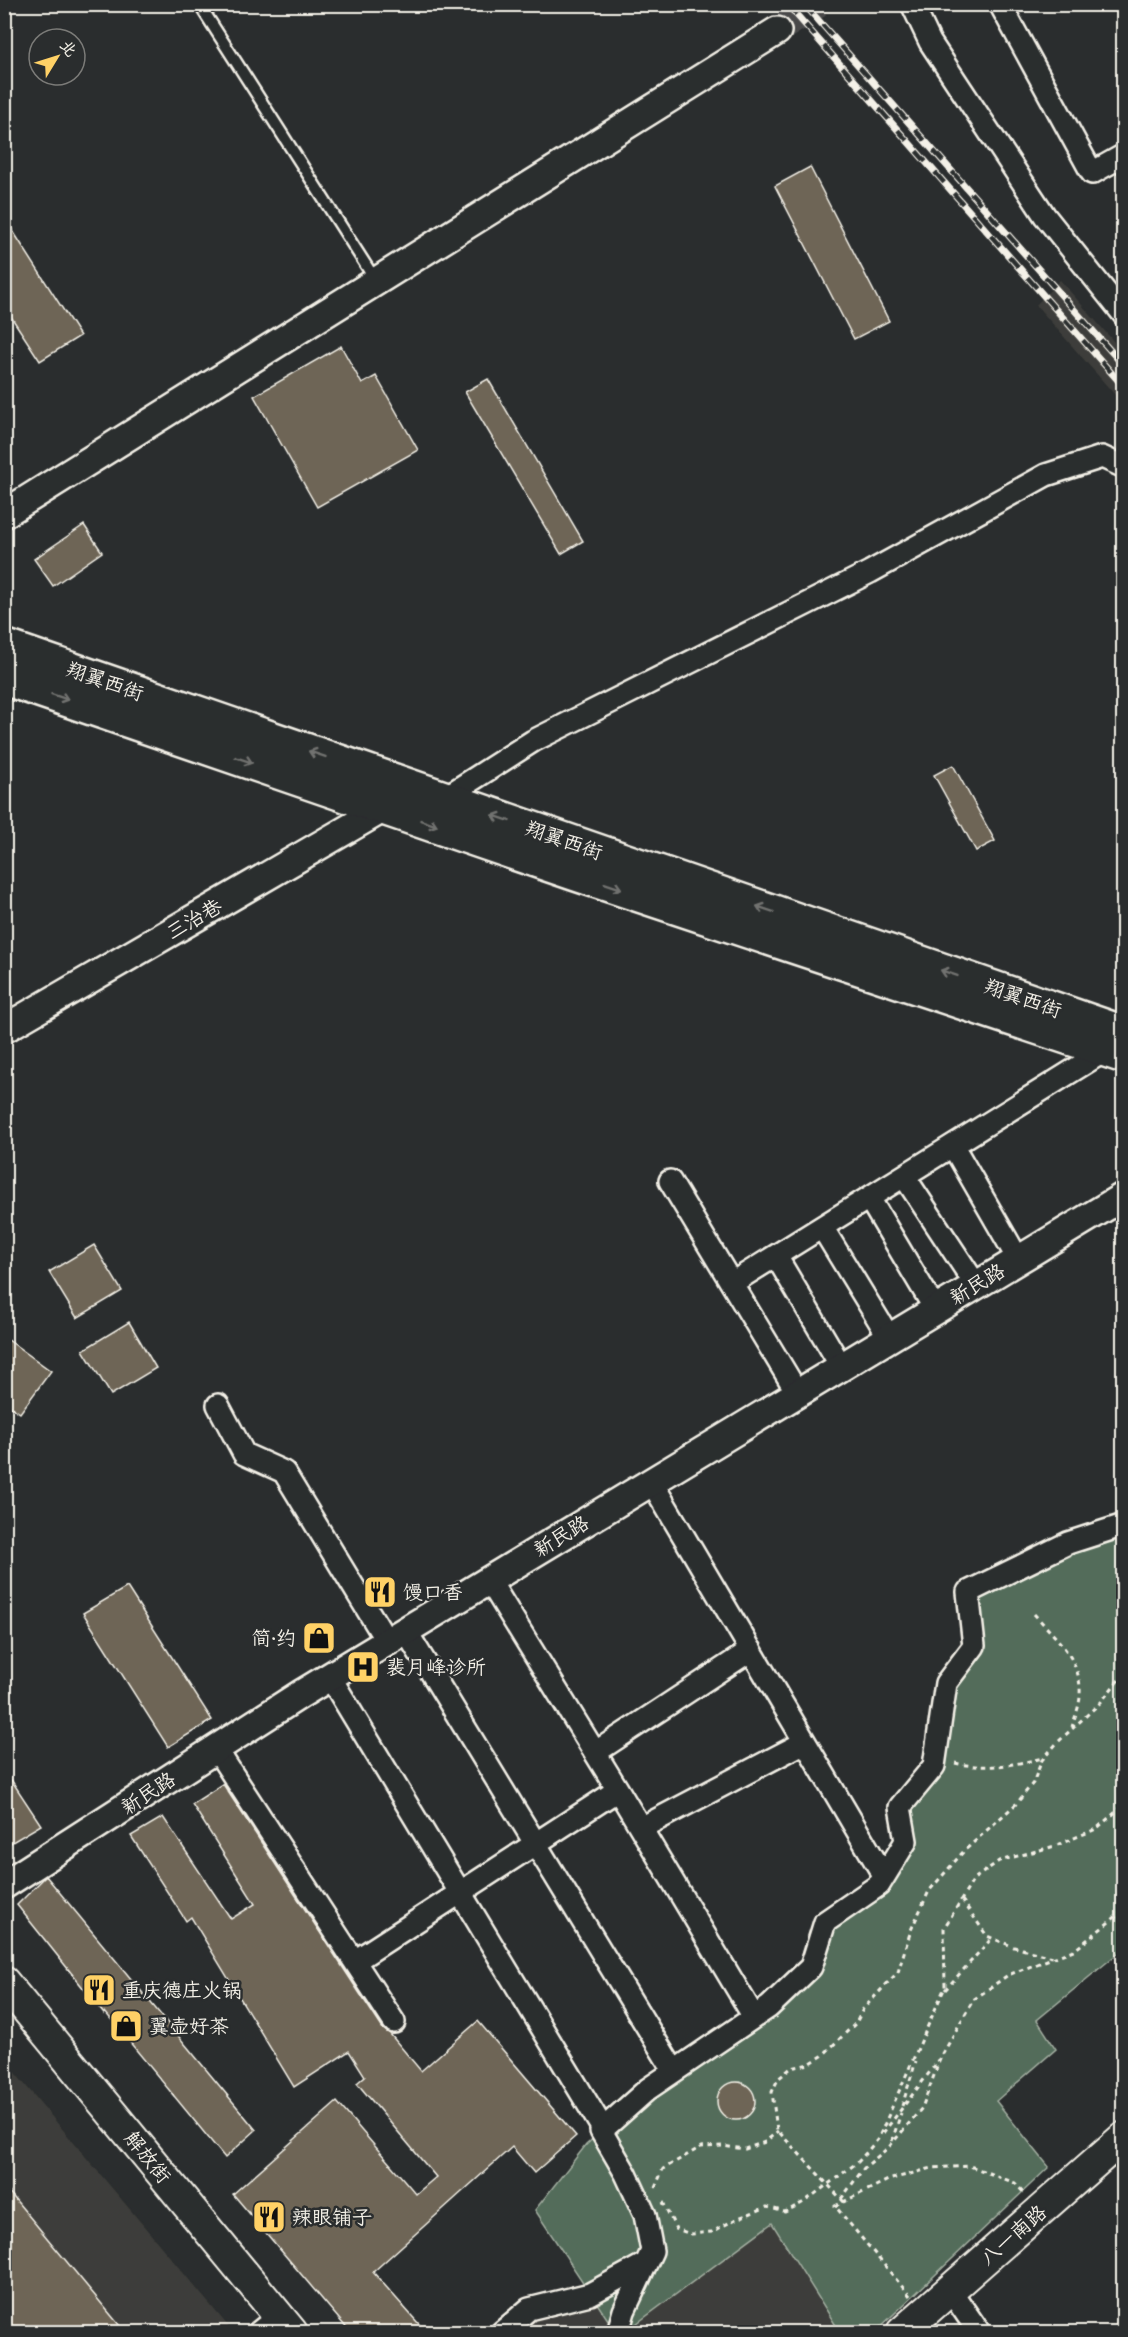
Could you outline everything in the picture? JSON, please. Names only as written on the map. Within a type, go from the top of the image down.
[{"type":"main road","name":"翔翼西街","points":[[4,646],[444,798],[1118,1047]]},
{"type":"main road","name":"翔翼西街","points":[[4,678],[384,808],[1118,1047]]},
{"type":"main road","name":"解放街","points":[[4,1982],[274,2328]]},
{"type":"main road","points":[[4,2007],[274,2328]]},
{"type":"main road","name":"八一南路","points":[[954,2295],[1041,2210],[1121,2151]]},
{"type":"main road","name":"八一南路","points":[[916,2326],[1121,2151]]},
{"type":"street","points":[[912,4],[930,42],[1045,216],[1124,315]]},
{"type":"street","points":[[1000,4],[1092,173],[1124,155]]},
{"type":"street","points":[[4,514],[777,31]]},
{"type":"street","points":[[444,798],[533,741],[870,572],[1046,475],[1102,458],[1124,467]]},
{"type":"street","name":"三治巷","points":[[4,1029],[384,808]]},
{"type":"street","points":[[732,1283],[1118,1047]]},
{"type":"street","points":[[953,1146],[1018,1259]]},
{"type":"street","points":[[904,1176],[976,1285]]},
{"type":"street","points":[[670,1181],[797,1392]]},
{"type":"street","name":"新民路","points":[[4,1885],[330,1677],[1124,1196]]},
{"type":"street","points":[[869,1198],[935,1310]]},
{"type":"street","points":[[822,1227],[889,1337]]},
{"type":"street","points":[[776,1256],[841,1366]]},
{"type":"street","points":[[218,1405],[244,1454],[284,1472],[397,1636],[535,1844],[674,2071]]},
{"type":"street","points":[[651,1481],[884,1876]]},
{"type":"street","points":[[603,2129],[648,2089],[769,2007],[811,1967],[825,1922],[879,1885],[906,1841],[900,1807],[934,1766],[945,1683],[974,1646],[968,1593],[1068,1543],[1124,1525]]},
{"type":"street","points":[[489,1580],[596,1752],[754,2017]]},
{"type":"street","points":[[596,1752],[751,1650]]},
{"type":"street","points":[[330,1677],[603,2129],[601,2131],[645,2215],[652,2251],[624,2311],[618,2332]]},
{"type":"street","points":[[641,1828],[805,1742]]},
{"type":"street","points":[[216,1749],[394,2022]]},
{"type":"street","points":[[355,1961],[618,1790]]},
{"type":"street","points":[[502,2332],[529,2309],[590,2294],[645,2264]]},
{"type":"street","points":[[954,2295],[979,2332]]},
{"type":"lane","points":[[199,4],[376,282]]},
{"type":"path","points":[[1034,1614],[1068,1652],[1078,1669],[1080,1696],[1072,1728]]},
{"type":"path","points":[[842,2201],[778,2131],[772,2092],[778,2079],[791,2068],[809,2064],[822,2056],[856,2023],[863,2009],[898,1972],[911,1930],[929,1891],[964,1851],[1017,1803],[1033,1783],[1045,1757],[1101,1702],[1124,1674]]},
{"type":"path","points":[[935,1758],[983,1767],[1017,1764],[1045,1757]]},
{"type":"path","points":[[879,2139],[945,1987],[944,1928],[974,1879],[999,1861],[1055,1846],[1096,1829],[1124,1805]]},
{"type":"path","points":[[962,1900],[987,1936],[1014,1947],[1053,1957]]},
{"type":"path","points":[[842,2201],[864,2168],[891,2144],[922,2108],[942,2056],[973,2000],[1008,1975],[1076,1949],[1124,1910]]},
{"type":"path","points":[[943,1992],[992,1938]]},
{"type":"path","points":[[891,2144],[920,2044]]},
{"type":"path","points":[[778,2131],[765,2142],[745,2149],[722,2145],[701,2147],[663,2169],[655,2186],[676,2229],[691,2234],[712,2232],[736,2219],[767,2207],[785,2212],[804,2202],[858,2162],[879,2139],[942,2056]]},
{"type":"path","points":[[916,2326],[835,2206],[888,2180],[932,2168],[970,2166],[1015,2183],[1041,2210]]},
{"type":"shaded area","points":[[1060,280],[1123,352],[1123,404],[1036,305]]},
{"type":"shaded area","points":[[5,2061],[233,2332],[5,2332]]},
{"type":"shaded area","points":[[772,2223],[840,2332],[625,2332]]},
{"type":"shaded area","points":[[590,2294],[616,2332],[502,2332]]},
{"type":"green space","points":[[1123,1525],[1123,1949],[1037,2020],[1056,2049],[996,2101],[1049,2167],[875,2332],[840,2332],[772,2223],[625,2332],[616,2332],[535,2210],[586,2145],[652,2086],[816,1963],[825,1922],[878,1886],[906,1841],[900,1807],[934,1768],[946,1676],[979,1640],[968,1592]]},
{"type":"building","points":[[810,167],[889,321],[854,339],[775,186]]},
{"type":"building","points":[[4,217],[80,336],[40,361],[4,306]]},
{"type":"building","points":[[341,346],[362,384],[376,376],[418,450],[317,507],[254,396]]},
{"type":"building","points":[[488,379],[583,541],[561,554],[465,392]]},
{"type":"building","points":[[84,525],[102,552],[53,586],[34,559]]},
{"type":"building","points":[[953,765],[995,841],[976,851],[934,775]]},
{"type":"building","points":[[94,1245],[122,1291],[77,1318],[49,1272]]},
{"type":"building","points":[[129,1322],[156,1368],[111,1395],[83,1350]]},
{"type":"building","points":[[4,1337],[51,1371],[20,1413],[4,1402]]},
{"type":"building","points":[[127,1587],[212,1720],[168,1747],[83,1613]]},
{"type":"building","points":[[4,1769],[41,1825],[4,1847]]},
{"type":"building","points":[[223,1784],[383,2029],[390,2034],[421,2071],[478,2021],[576,2136],[534,2173],[512,2147],[373,2272],[426,2332],[350,2332],[233,2194],[337,2102],[416,2194],[436,2177],[357,2083],[365,2076],[349,2051],[294,2087],[191,1917],[186,1921],[131,1836],[163,1817],[231,1919],[255,1904],[192,1804]]},
{"type":"building","points":[[46,1876],[256,2130],[225,2158],[105,2012],[104,2014],[17,1905]]},
{"type":"building","points":[[736,2082],[749,2088],[755,2101],[749,2114],[736,2120],[723,2114],[717,2101],[723,2088]]},
{"type":"building","points":[[4,2186],[125,2332],[4,2332]]},
{"type":"tunnel","points":[[777,31],[819,4]]},
{"type":"railway","points":[[787,4],[1124,387]]},
{"type":"railway","points":[[804,4],[1124,366]]},
{"type":"place","name":"馒口香","points":[[380,1592]]},
{"type":"place","name":"简·约","points":[[319,1638]]},
{"type":"place","name":"裴月峰诊所","points":[[363,1667]]},
{"type":"place","name":"重庆德庄火锅","points":[[99,1990]]},
{"type":"place","name":"翼壶好茶","points":[[126,2026]]},
{"type":"place","name":"辣眼铺子","points":[[269,2217]]}]
